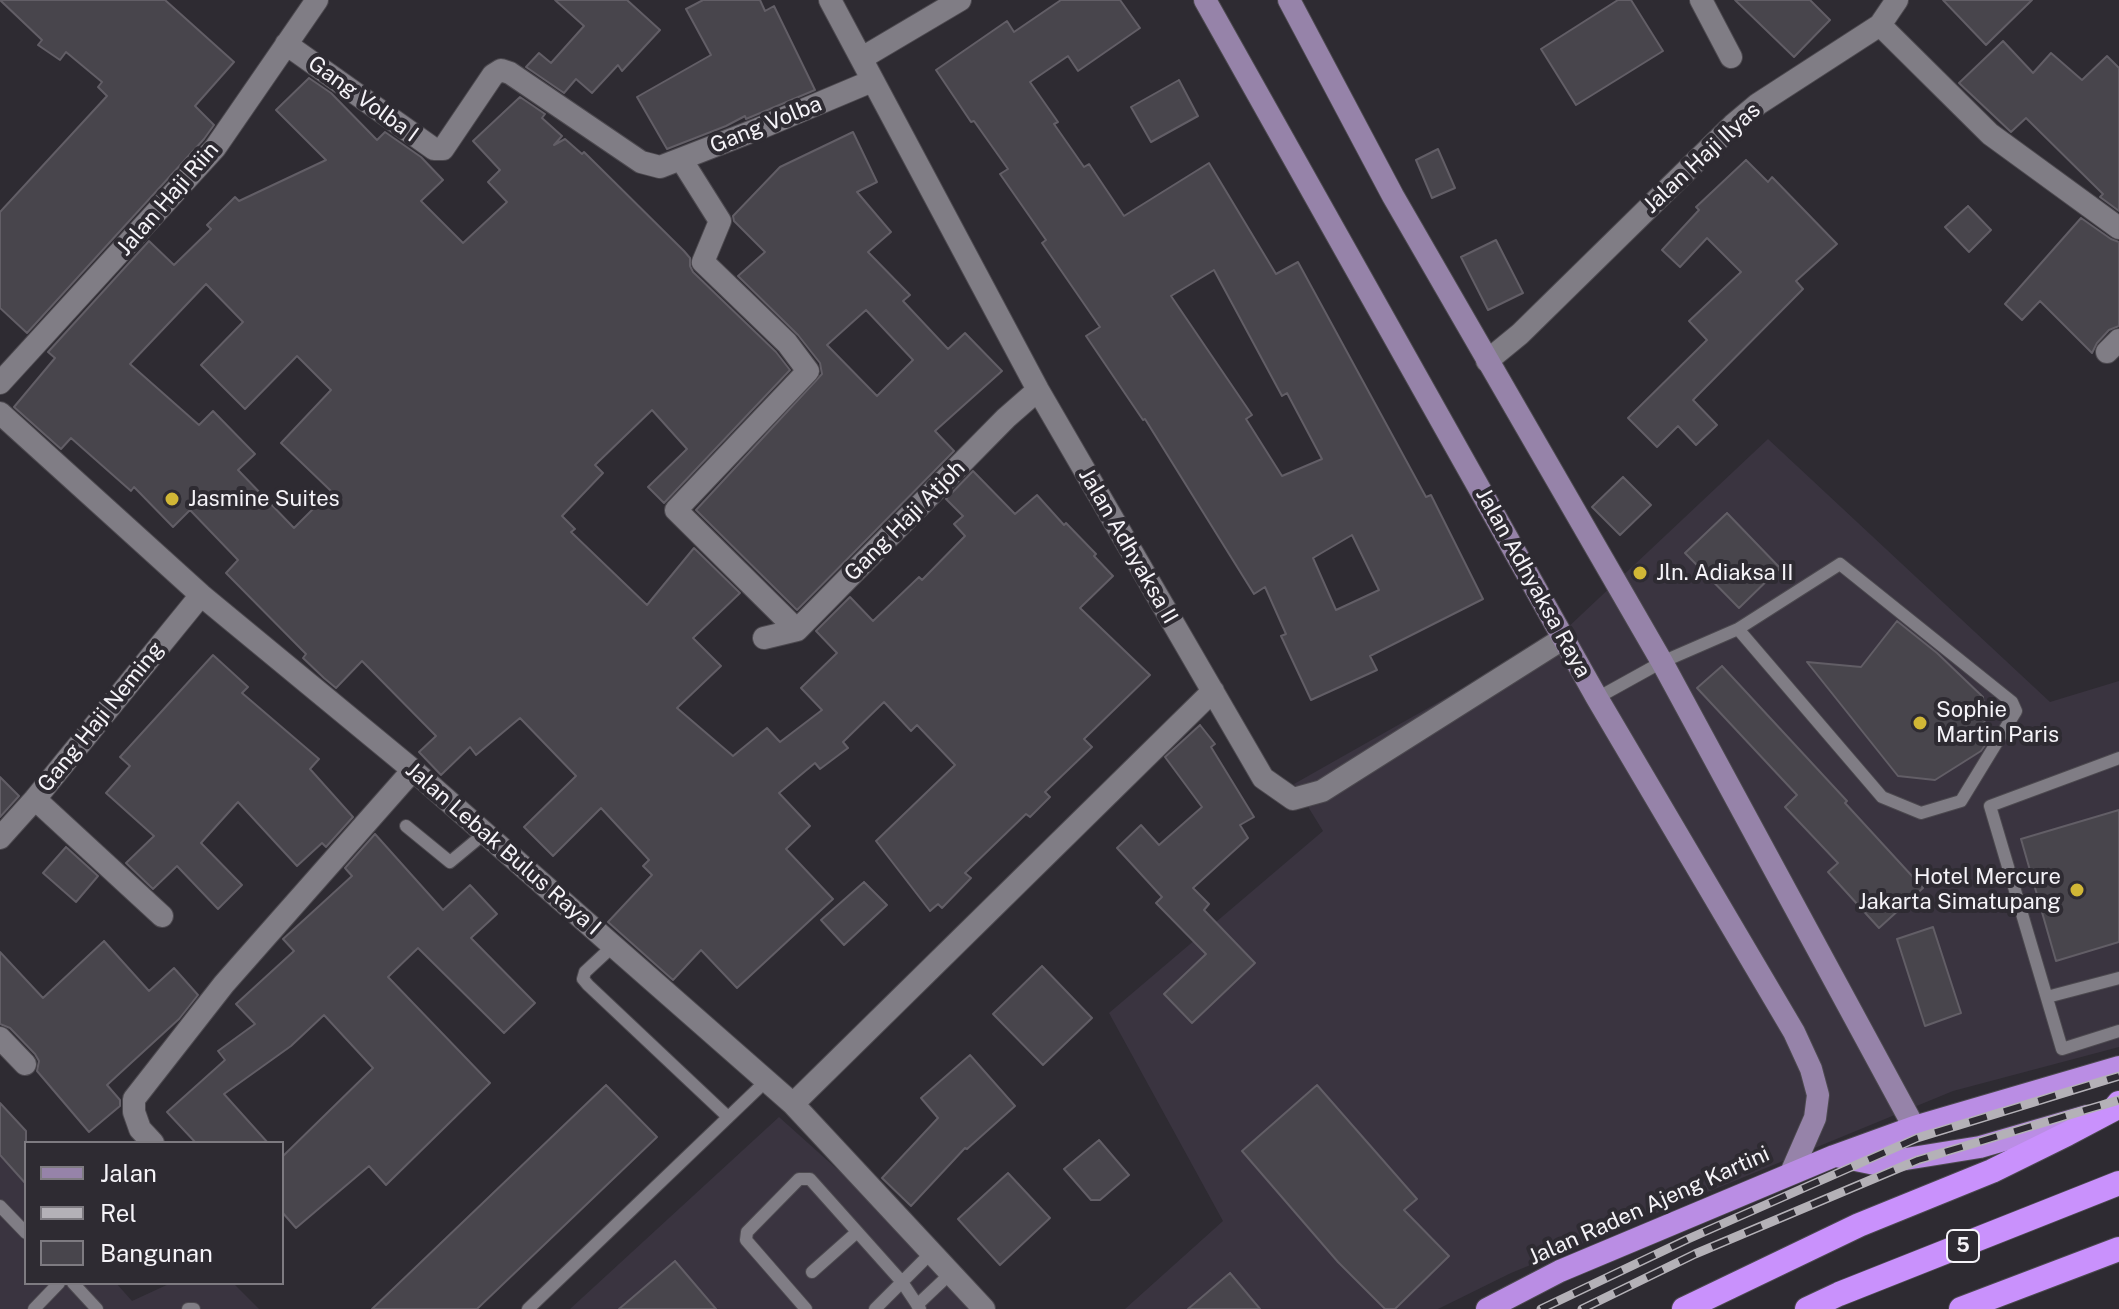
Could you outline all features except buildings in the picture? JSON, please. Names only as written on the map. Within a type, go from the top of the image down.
[{"type":"highway","name":"Jalan Raden Ajeng Kartini","points":[[1487,1309],[1560,1271],[1834,1156],[1914,1127],[2119,1067]]},
{"type":"highway","points":[[1834,1156],[1875,1164],[1980,1147],[2117,1106]]},
{"type":"highway","points":[[1684,1309],[1859,1225],[1992,1171],[2117,1106]]},
{"type":"highway","name":"5","points":[[1807,1309],[2119,1183]]},
{"type":"highway","points":[[1961,1309],[2119,1249]]},
{"type":"main road","name":"Jalan Adhyaksa Raya","points":[[1205,0],[1597,698],[1794,1032],[1811,1069],[1818,1095],[1815,1118],[1791,1173]]},
{"type":"main road","points":[[1289,0],[1393,196],[1662,662],[1914,1127]]},
{"type":"street","name":"Jalan Haji Riin","points":[[0,383],[215,148],[317,0]]},
{"type":"street","name":"Jalan Adhyaksa II","points":[[830,0],[1038,390],[1263,778],[1293,799],[1322,791],[1564,638]]},
{"type":"street","points":[[862,58],[960,0]]},
{"type":"street","points":[[1701,0],[1731,57]]},
{"type":"street","points":[[1897,0],[1880,25],[1990,134],[2119,228]]},
{"type":"street","name":"Jalan Haji Ilyas","points":[[1487,361],[1520,334],[1741,118],[1880,25]]},
{"type":"street","name":"Gang Volba I","points":[[286,44],[438,151],[443,149],[493,75],[501,70],[510,73],[641,162],[660,167]]},
{"type":"street","name":"Gang Volba","points":[[660,167],[872,81]]},
{"type":"street","points":[[681,159],[720,221],[703,262],[787,343],[808,371],[676,510],[797,630]]},
{"type":"street","name":"Gang Haji Atjoh","points":[[797,630],[995,429],[1038,390]]},
{"type":"street","name":"Jalan Lebak Bulus Raya I","points":[[2,418],[201,595],[413,770],[793,1104],[984,1309]]},
{"type":"street","name":"Gang Haji Neming","points":[[0,838],[201,595]]},
{"type":"street","points":[[764,638],[797,630]]},
{"type":"street","points":[[793,1104],[1213,691]]},
{"type":"street","points":[[151,1141],[140,1129],[134,1112],[134,1099],[224,984],[413,770]]},
{"type":"street","points":[[35,799],[162,916]]},
{"type":"street","points":[[0,1038],[25,1064]]},
{"type":"lane","points":[[1597,698],[1662,662],[1738,629],[1840,564],[2012,702],[2016,711],[1961,801],[1921,813],[1882,797],[1738,629]]},
{"type":"lane","points":[[2119,758],[1990,806],[2062,1049],[2119,1031]]},
{"type":"lane","points":[[406,826],[450,862],[485,833]]},
{"type":"lane","points":[[613,946],[585,972],[583,979],[728,1117]]},
{"type":"lane","points":[[2047,997],[2119,978]]},
{"type":"lane","points":[[528,1309],[766,1081]]},
{"type":"lane","points":[[806,1309],[746,1240],[747,1232],[799,1179],[810,1179],[902,1282],[918,1307],[951,1273]]},
{"type":"lane","points":[[0,1206],[24,1231]]},
{"type":"lane","points":[[812,1272],[857,1232]]},
{"type":"lane","points":[[875,1309],[932,1252]]},
{"type":"lane","points":[[34,1309],[57,1285]]},
{"type":"lane","points":[[75,1285],[97,1309]]},
{"type":"shaded area","points":[[1768,439],[2050,702],[2119,681],[2119,1047],[1953,1091],[1511,1273],[1438,1309],[1125,1309],[1223,1221],[1109,1013],[1323,831],[1294,784],[1564,631]]},
{"type":"shaded area","points":[[779,1117],[993,1309],[570,1309]]},
{"type":"shaded area","points":[[0,1149],[24,1177],[24,1285],[118,1285],[132,1301],[167,1285],[235,1285],[259,1309],[0,1309]]},
{"type":"railway","points":[[1541,1309],[1688,1239],[1917,1138],[2119,1076]]},
{"type":"railway","points":[[1582,1309],[1695,1254],[1918,1160],[2119,1100]]},
{"type":"place","name":"Jasmine Suites","points":[[172,499]]},
{"type":"place","name":"Jln. Adiaksa II","points":[[1640,573]]},
{"type":"place","name":"Sophie Martin Paris","points":[[1920,723]]},
{"type":"place","name":"Hotel Mercure Jakarta Simatupang","points":[[2077,890]]}]
